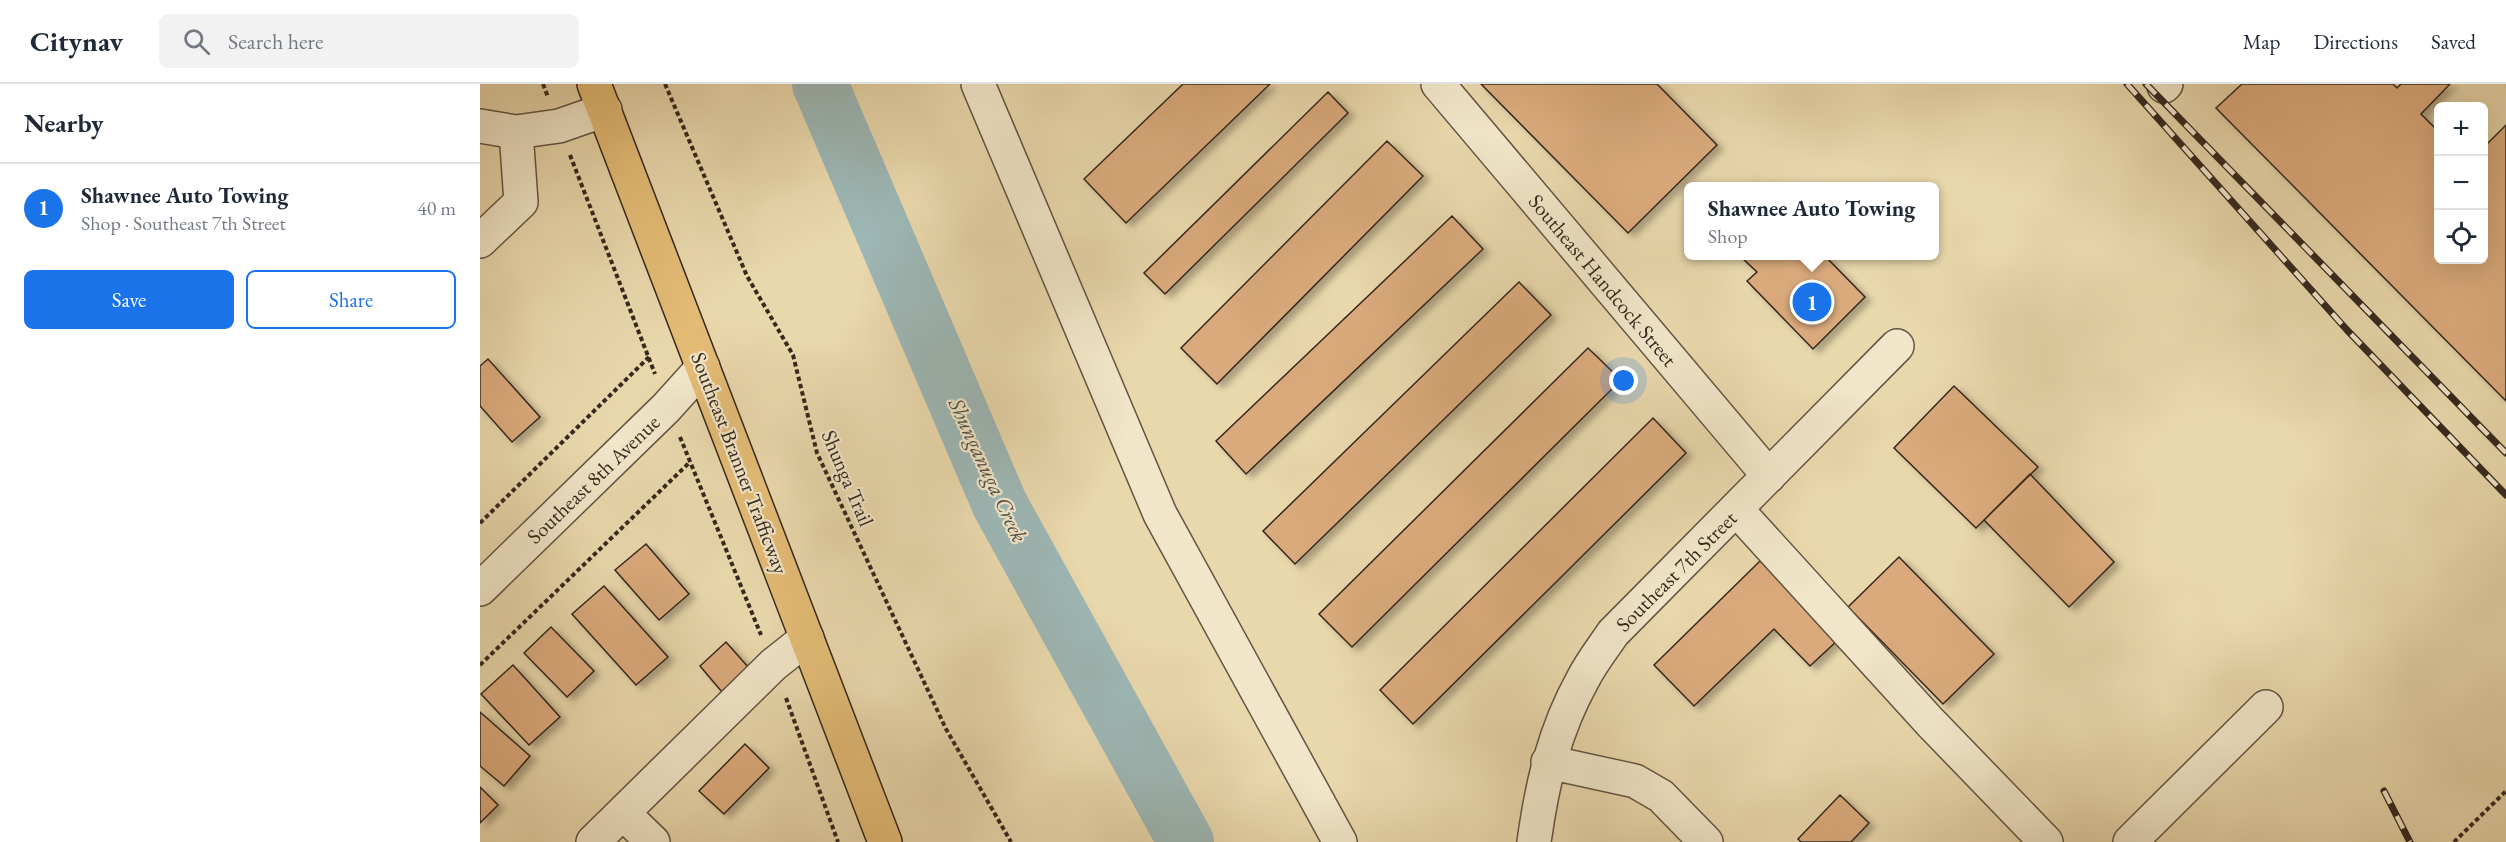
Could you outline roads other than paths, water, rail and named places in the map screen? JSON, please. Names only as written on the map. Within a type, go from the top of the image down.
[{"type":"main road","name":"Southeast Branner Trafficway","points":[[599,97],[885,842]]},
{"type":"street","points":[[978,84],[1160,514],[1340,842]]},
{"type":"street","name":"Southeast Handcock Street","points":[[1438,84],[1769,476]]},
{"type":"street","points":[[480,126],[516,132],[559,126],[599,97]]},
{"type":"street","points":[[480,241],[521,202],[516,132]]},
{"type":"street","name":"Southeast 7th Street","points":[[1534,842],[1541,790],[1560,727],[1583,678],[1614,633],[1897,346]]},
{"type":"street","name":"Southeast 8th Avenue","points":[[480,589],[666,408],[703,367]]},
{"type":"street","points":[[1736,509],[1930,722],[2046,842]]},
{"type":"street","points":[[593,842],[774,665],[807,638]]},
{"type":"street","points":[[2130,842],[2266,707]]},
{"type":"street","points":[[1548,762],[1635,781],[1661,796],[1706,842]]},
{"type":"street","points":[[623,813],[653,842]]},
{"type":"waterway","name":"Shunganuga Creek","points":[[820,84],[1000,505],[1186,842]]},
{"type":"railway","points":[[2127,84],[2347,330],[2506,495]]},
{"type":"railway","points":[[2146,84],[2506,453]]},
{"type":"railway","points":[[2384,791],[2410,842]]},
{"type":"place","name":"Shawnee Auto Towing","points":[[1812,302]]}]
